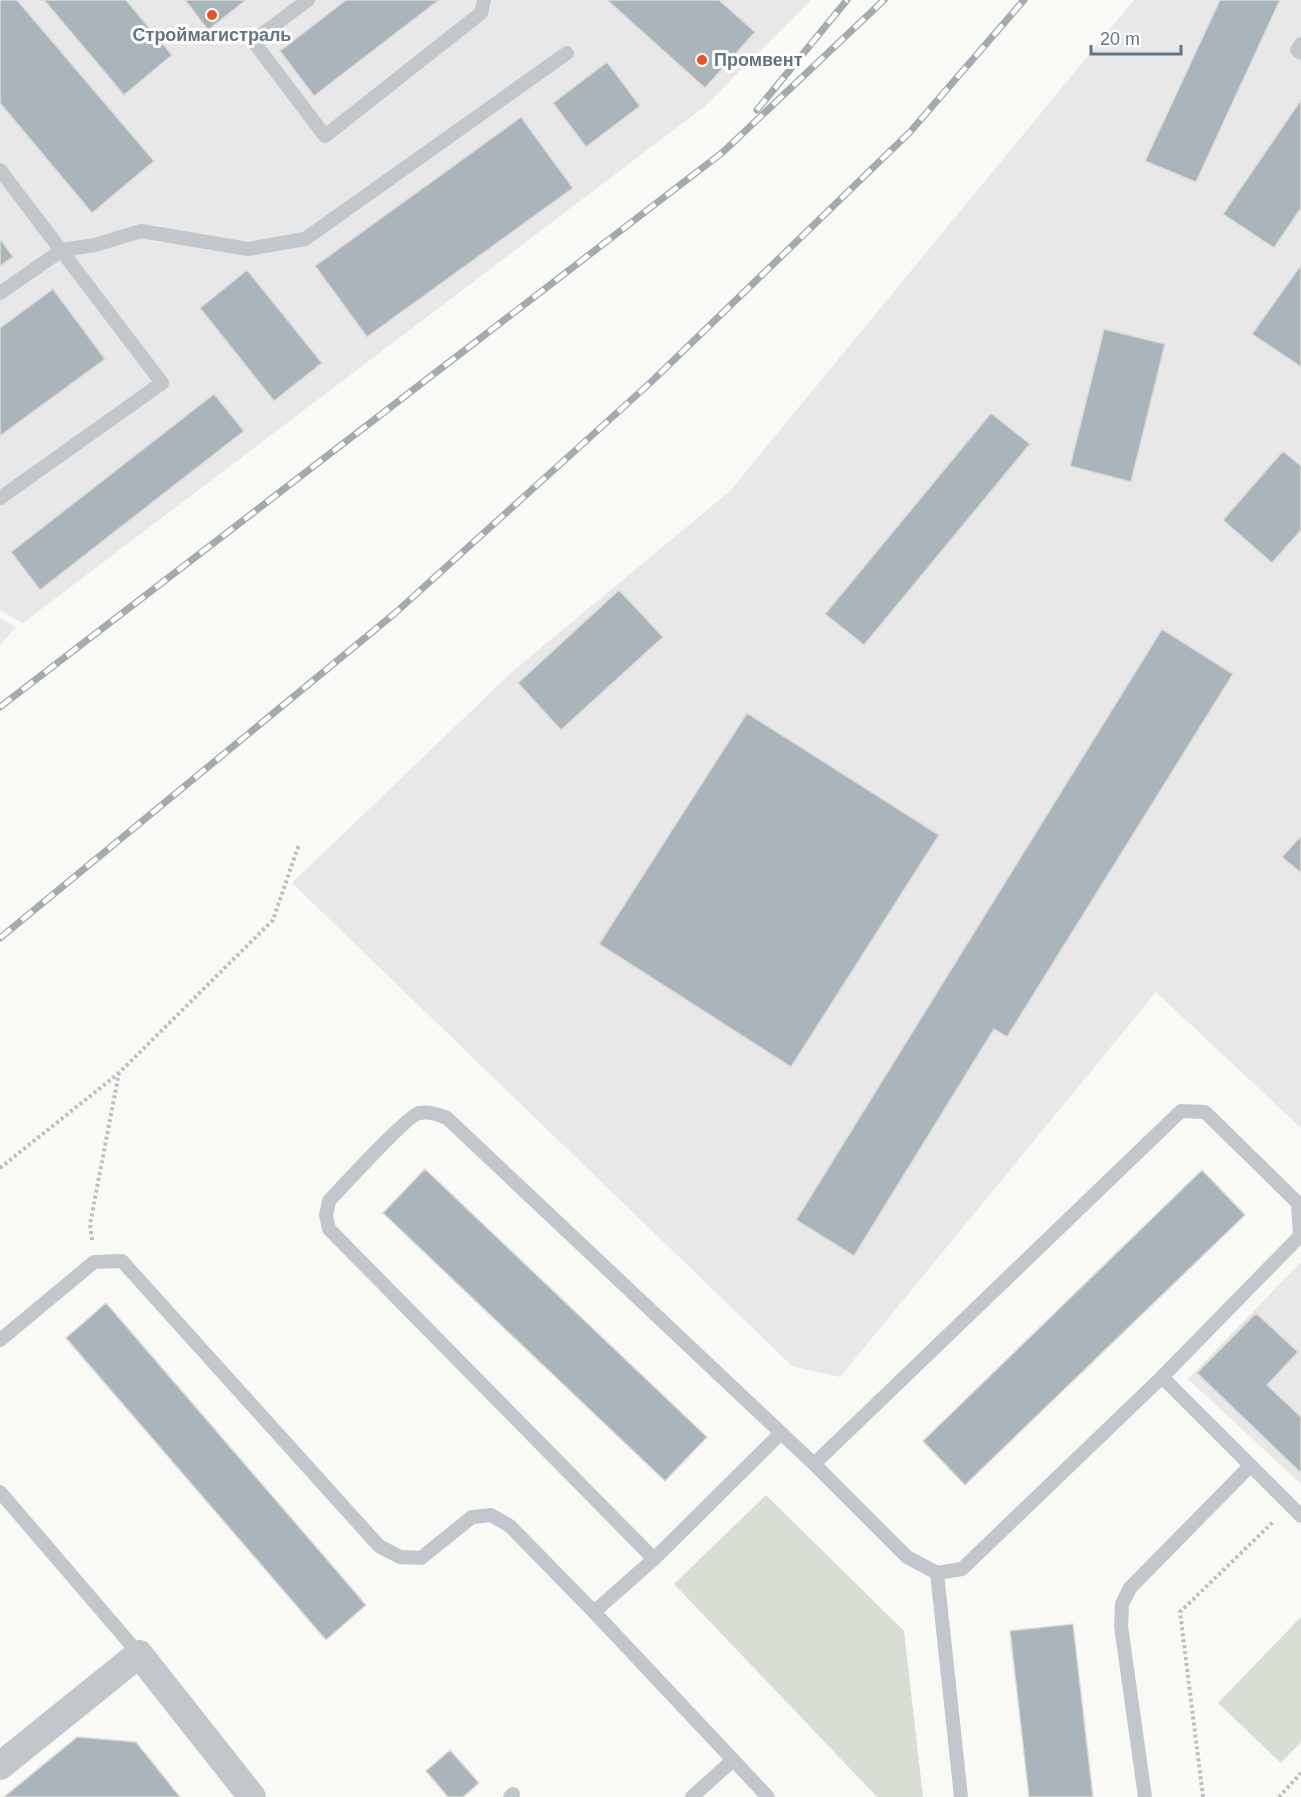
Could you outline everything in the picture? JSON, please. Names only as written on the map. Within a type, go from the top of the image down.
[{"type":"street","points":[[0,1766],[139,1654],[252,1797]]},
{"type":"lane","points":[[308,0],[253,41],[325,136],[482,13],[484,0]]},
{"type":"lane","points":[[1301,44],[1297,50],[1301,53]]},
{"type":"lane","points":[[0,293],[62,250],[95,245],[141,231],[248,249],[305,239],[567,53]]},
{"type":"lane","points":[[0,498],[162,383],[62,250],[2,177]]},
{"type":"lane","points":[[654,1559],[329,1229],[326,1215],[329,1201],[417,1113],[433,1113],[447,1118],[814,1464],[907,1557],[937,1573],[962,1569],[1162,1377],[1300,1236],[1298,1203],[1205,1112],[1181,1111],[814,1464]]},
{"type":"lane","points":[[0,1340],[94,1262],[122,1261],[379,1546],[400,1557],[421,1558],[472,1517],[491,1515],[510,1526],[768,1797]]},
{"type":"lane","points":[[1162,1377],[1301,1516]]},
{"type":"lane","points":[[594,1612],[654,1559],[781,1433]]},
{"type":"lane","points":[[1145,1797],[1121,1626],[1122,1604],[1131,1588],[1250,1466]]},
{"type":"lane","points":[[0,1492],[139,1654]]},
{"type":"lane","points":[[937,1573],[961,1797]]},
{"type":"lane","points":[[693,1797],[733,1760]]},
{"type":"path","points":[[0,1168],[119,1073],[273,920],[299,844]]},
{"type":"path","points":[[94,1262],[90,1224],[119,1073]]},
{"type":"path","points":[[1203,1797],[1180,1612],[1290,1506]]},
{"type":"path","points":[[1279,1797],[1301,1773]]},
{"type":"shaded area","points":[[0,0],[811,0],[704,107],[23,623],[0,610]]},
{"type":"shaded area","points":[[1134,0],[1301,0],[1301,1128],[1156,992],[840,1377],[792,1366],[292,883],[513,671],[730,491]]},
{"type":"shaded area","points":[[0,618],[16,627],[0,645]]},
{"type":"shaded area","points":[[1301,1262],[1301,1484],[1188,1379]]},
{"type":"shaded area","points":[[766,1495],[904,1631],[923,1797],[877,1797],[674,1584]]},
{"type":"shaded area","points":[[1301,1617],[1301,1742],[1281,1763],[1218,1703]]},
{"type":"building","points":[[0,0],[17,0],[154,161],[92,213],[0,103]]},
{"type":"building","points":[[44,0],[126,0],[172,55],[124,95]]},
{"type":"building","name":"Строймагистраль","points":[[185,0],[246,0],[208,30]]},
{"type":"building","points":[[346,0],[439,0],[314,96],[280,51]]},
{"type":"building","name":"Промвент","points":[[607,0],[719,0],[755,32],[705,88]]},
{"type":"building","points":[[1220,0],[1280,0],[1196,182],[1145,161]]},
{"type":"building","points":[[607,62],[640,106],[586,147],[553,103]]},
{"type":"building","points":[[1301,100],[1301,208],[1274,248],[1223,214]]},
{"type":"building","points":[[521,117],[573,188],[367,337],[315,266]]},
{"type":"building","points":[[0,239],[13,257],[0,266]]},
{"type":"building","points":[[1301,265],[1301,367],[1252,334]]},
{"type":"building","points":[[247,270],[322,363],[274,401],[200,308]]},
{"type":"building","points":[[53,289],[105,359],[0,436],[0,328]]},
{"type":"building","points":[[1104,329],[1165,344],[1131,482],[1070,466]]},
{"type":"building","points":[[214,394],[244,431],[40,590],[11,552]]},
{"type":"building","points":[[991,413],[1030,444],[864,645],[825,614]]},
{"type":"building","points":[[1283,451],[1301,466],[1301,530],[1272,563],[1223,520]]},
{"type":"building","points":[[619,590],[663,637],[561,730],[518,683]]},
{"type":"building","points":[[1162,629],[1233,674],[1007,1037],[994,1029],[854,1256],[796,1220]]},
{"type":"building","points":[[747,713],[939,835],[791,1067],[599,944]]},
{"type":"building","points":[[1301,836],[1301,873],[1282,857]]},
{"type":"building","points":[[425,1169],[707,1437],[665,1481],[383,1213]]},
{"type":"building","points":[[1202,1170],[1245,1215],[965,1485],[923,1441]]},
{"type":"building","points":[[106,1303],[366,1605],[326,1640],[66,1338]]},
{"type":"building","points":[[1256,1313],[1298,1352],[1267,1385],[1301,1417],[1301,1473],[1197,1373]]},
{"type":"building","points":[[1073,1624],[1093,1797],[1029,1797],[1010,1631]]},
{"type":"building","points":[[77,1737],[136,1742],[180,1797],[4,1797]]},
{"type":"building","points":[[450,1750],[479,1783],[463,1797],[448,1797],[426,1771]]},
{"type":"railway","points":[[757,110],[847,0]]},
{"type":"railway","points":[[0,707],[723,152],[884,0]]},
{"type":"railway","points":[[0,938],[394,614],[650,383],[910,132],[1024,0]]},
{"type":"place","name":"Строймагистраль","points":[[212,15]]},
{"type":"place","name":"Промвент","points":[[702,60]]}]
